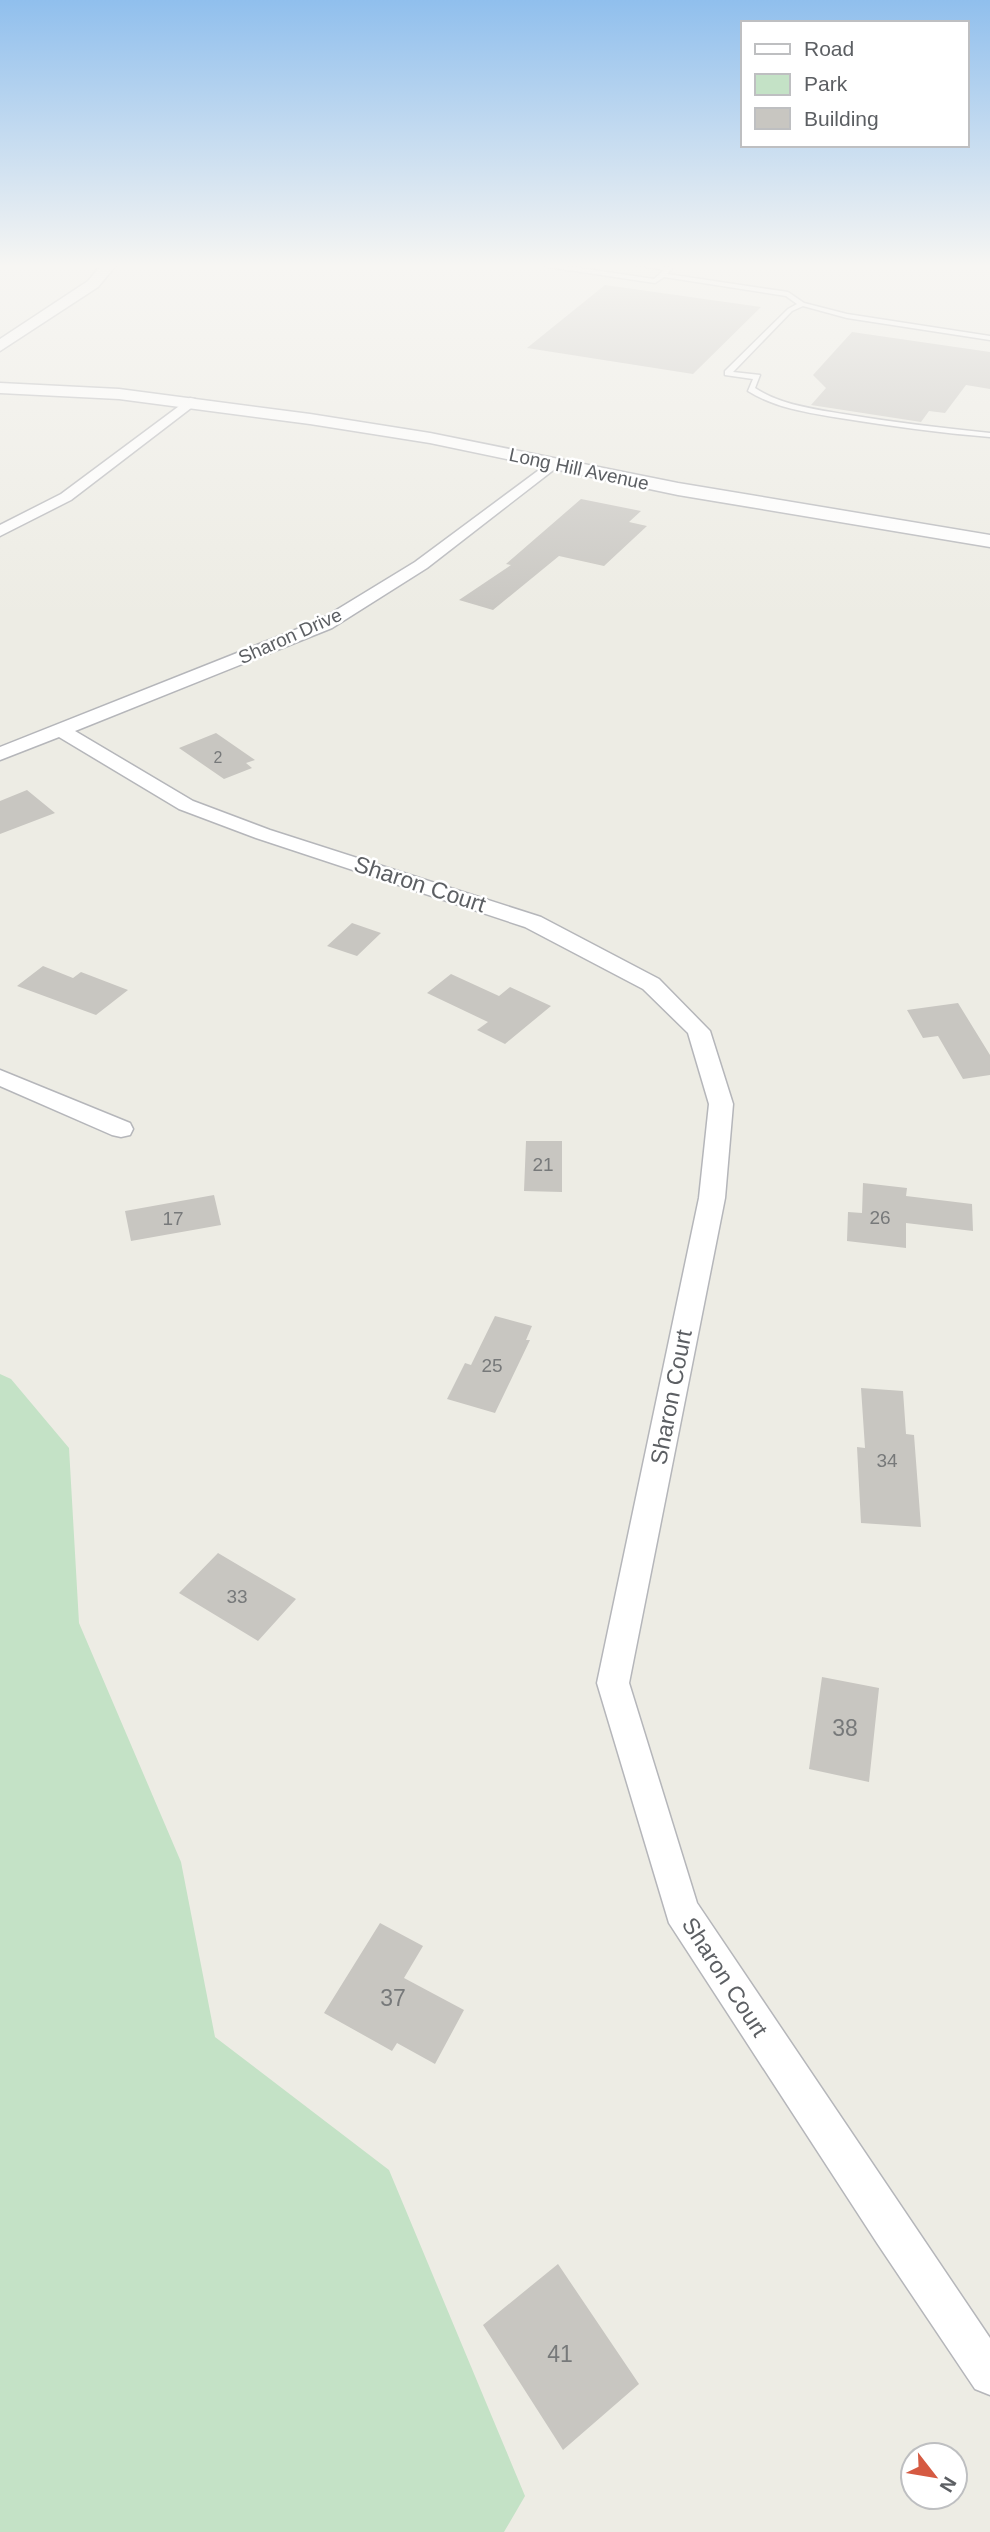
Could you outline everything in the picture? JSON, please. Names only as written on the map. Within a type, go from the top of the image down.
[{"type":"street","name":"Long Hill Avenue","points":[[0,388],[119,394],[190,402],[430,438],[678,489],[990,541]]},
{"type":"street","points":[[0,531],[66,497],[190,402]]},
{"type":"street","name":"Sharon Drive","points":[[0,754],[326,624],[421,565],[551,464]]},
{"type":"street","name":"Sharon Court","points":[[61,730],[186,805],[263,834],[533,922],[651,984],[699,1031],[720,1104],[712,1198],[613,1683],[682,1911],[891,2229],[990,2374]]},
{"type":"street","points":[[0,1077],[121,1129]]},
{"type":"lane","points":[[756,381],[752,391],[780,404],[946,432],[990,435]]},
{"type":"green space","points":[[0,1374],[11,1379],[69,1448],[79,1623],[181,1862],[215,2037],[389,2170],[525,2496],[504,2532],[0,2532]]},
{"type":"building","points":[[819,381],[990,381],[990,389],[966,385],[945,413],[929,411],[921,422],[811,405],[826,388]]},
{"type":"building","points":[[581,499],[641,511],[629,522],[647,526],[604,566],[559,556],[493,610],[459,600],[511,565],[506,564]]},
{"type":"building","points":[[216,733],[255,760],[246,763],[252,768],[224,779],[179,748]]},
{"type":"building","points":[[27,790],[55,813],[0,834],[0,801]]},
{"type":"building","points":[[352,923],[381,933],[357,956],[327,946]]},
{"type":"building","points":[[43,966],[73,978],[81,972],[128,990],[96,1015],[17,986]]},
{"type":"building","points":[[451,974],[499,996],[510,987],[551,1006],[505,1044],[477,1030],[488,1022],[427,993]]},
{"type":"building","points":[[958,1003],[990,1055],[990,1075],[963,1079],[938,1036],[923,1038],[907,1010]]},
{"type":"building","points":[[526,1141],[562,1141],[562,1192],[524,1191]]},
{"type":"building","points":[[863,1183],[907,1188],[906,1196],[972,1204],[973,1231],[906,1223],[906,1248],[847,1241],[848,1212],[862,1213]]},
{"type":"building","points":[[214,1195],[221,1225],[131,1241],[125,1211]]},
{"type":"building","points":[[495,1316],[532,1326],[526,1340],[530,1340],[495,1413],[447,1399],[465,1363],[471,1365]]},
{"type":"building","points":[[861,1388],[903,1391],[906,1434],[914,1435],[921,1527],[861,1523],[857,1447],[865,1448]]},
{"type":"building","points":[[218,1553],[296,1599],[258,1641],[179,1593]]},
{"type":"building","points":[[822,1677],[879,1688],[869,1782],[809,1769]]},
{"type":"building","points":[[380,1923],[423,1946],[404,1978],[464,2010],[435,2064],[397,2043],[392,2051],[324,2013]]},
{"type":"building","points":[[558,2264],[639,2384],[563,2450],[483,2325]]}]
